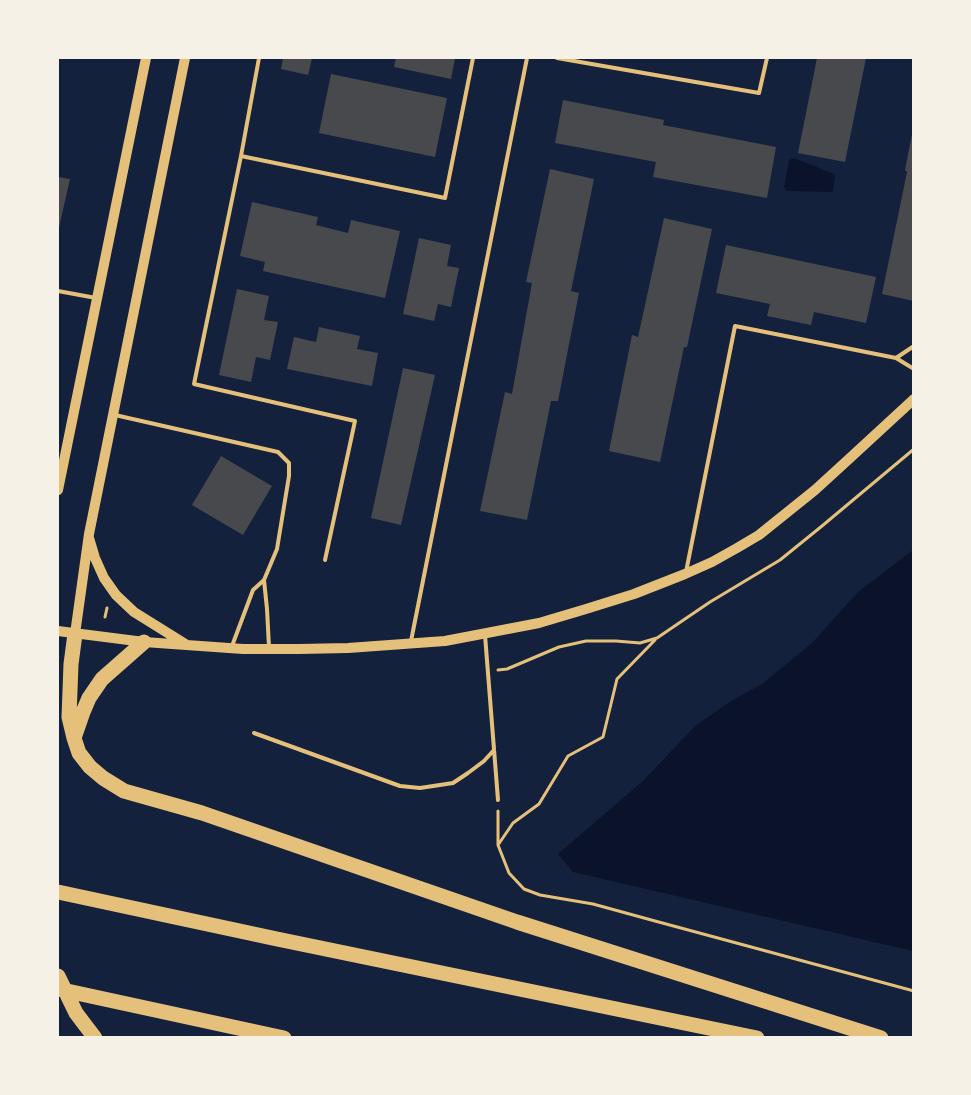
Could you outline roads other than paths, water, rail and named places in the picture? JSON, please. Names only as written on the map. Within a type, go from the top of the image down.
[{"type":"highway","points":[[75,634],[71,664],[69,718],[74,738],[79,753],[90,767],[124,791],[202,813],[500,916],[881,1038]]},
{"type":"highway","points":[[74,738],[89,698],[102,679],[144,642]]},
{"type":"highway","points":[[58,892],[757,1038]]},
{"type":"highway","points":[[58,976],[76,1012],[95,1038]]},
{"type":"highway","points":[[58,989],[284,1038]]},
{"type":"main road","points":[[58,490],[60,460],[146,58]]},
{"type":"main road","points":[[75,634],[89,534],[185,58]]},
{"type":"main road","points":[[58,631],[144,642],[231,648],[348,648],[445,641],[485,634],[586,610],[685,574],[712,562],[759,535],[815,490],[914,399]]},
{"type":"main road","points":[[89,534],[95,558],[104,578],[116,595],[134,612],[188,645]]},
{"type":"lane","points":[[259,58],[241,156],[194,384],[355,420],[325,560]]},
{"type":"lane","points":[[241,156],[445,198],[473,58]]},
{"type":"lane","points":[[410,644],[527,58]]},
{"type":"lane","points":[[557,58],[759,93],[767,58]]},
{"type":"lane","points":[[58,291],[96,298]]},
{"type":"lane","points":[[685,574],[735,326],[896,358],[914,369]]},
{"type":"lane","points":[[896,358],[914,346]]},
{"type":"lane","points":[[112,415],[278,452],[289,463],[289,476],[277,549],[264,580],[253,590],[231,648]]},
{"type":"lane","points":[[264,580],[268,609],[269,649]]},
{"type":"lane","points":[[485,634],[498,800]]},
{"type":"lane","points":[[254,733],[400,786],[420,788],[453,783],[468,774],[494,750]]},
{"type":"water","points":[[794,158],[834,174],[833,191],[787,191],[784,187],[789,160]]},
{"type":"water","points":[[913,550],[913,951],[573,872],[558,854],[644,780],[695,726],[731,701],[762,684],[812,643],[858,592]]}]
